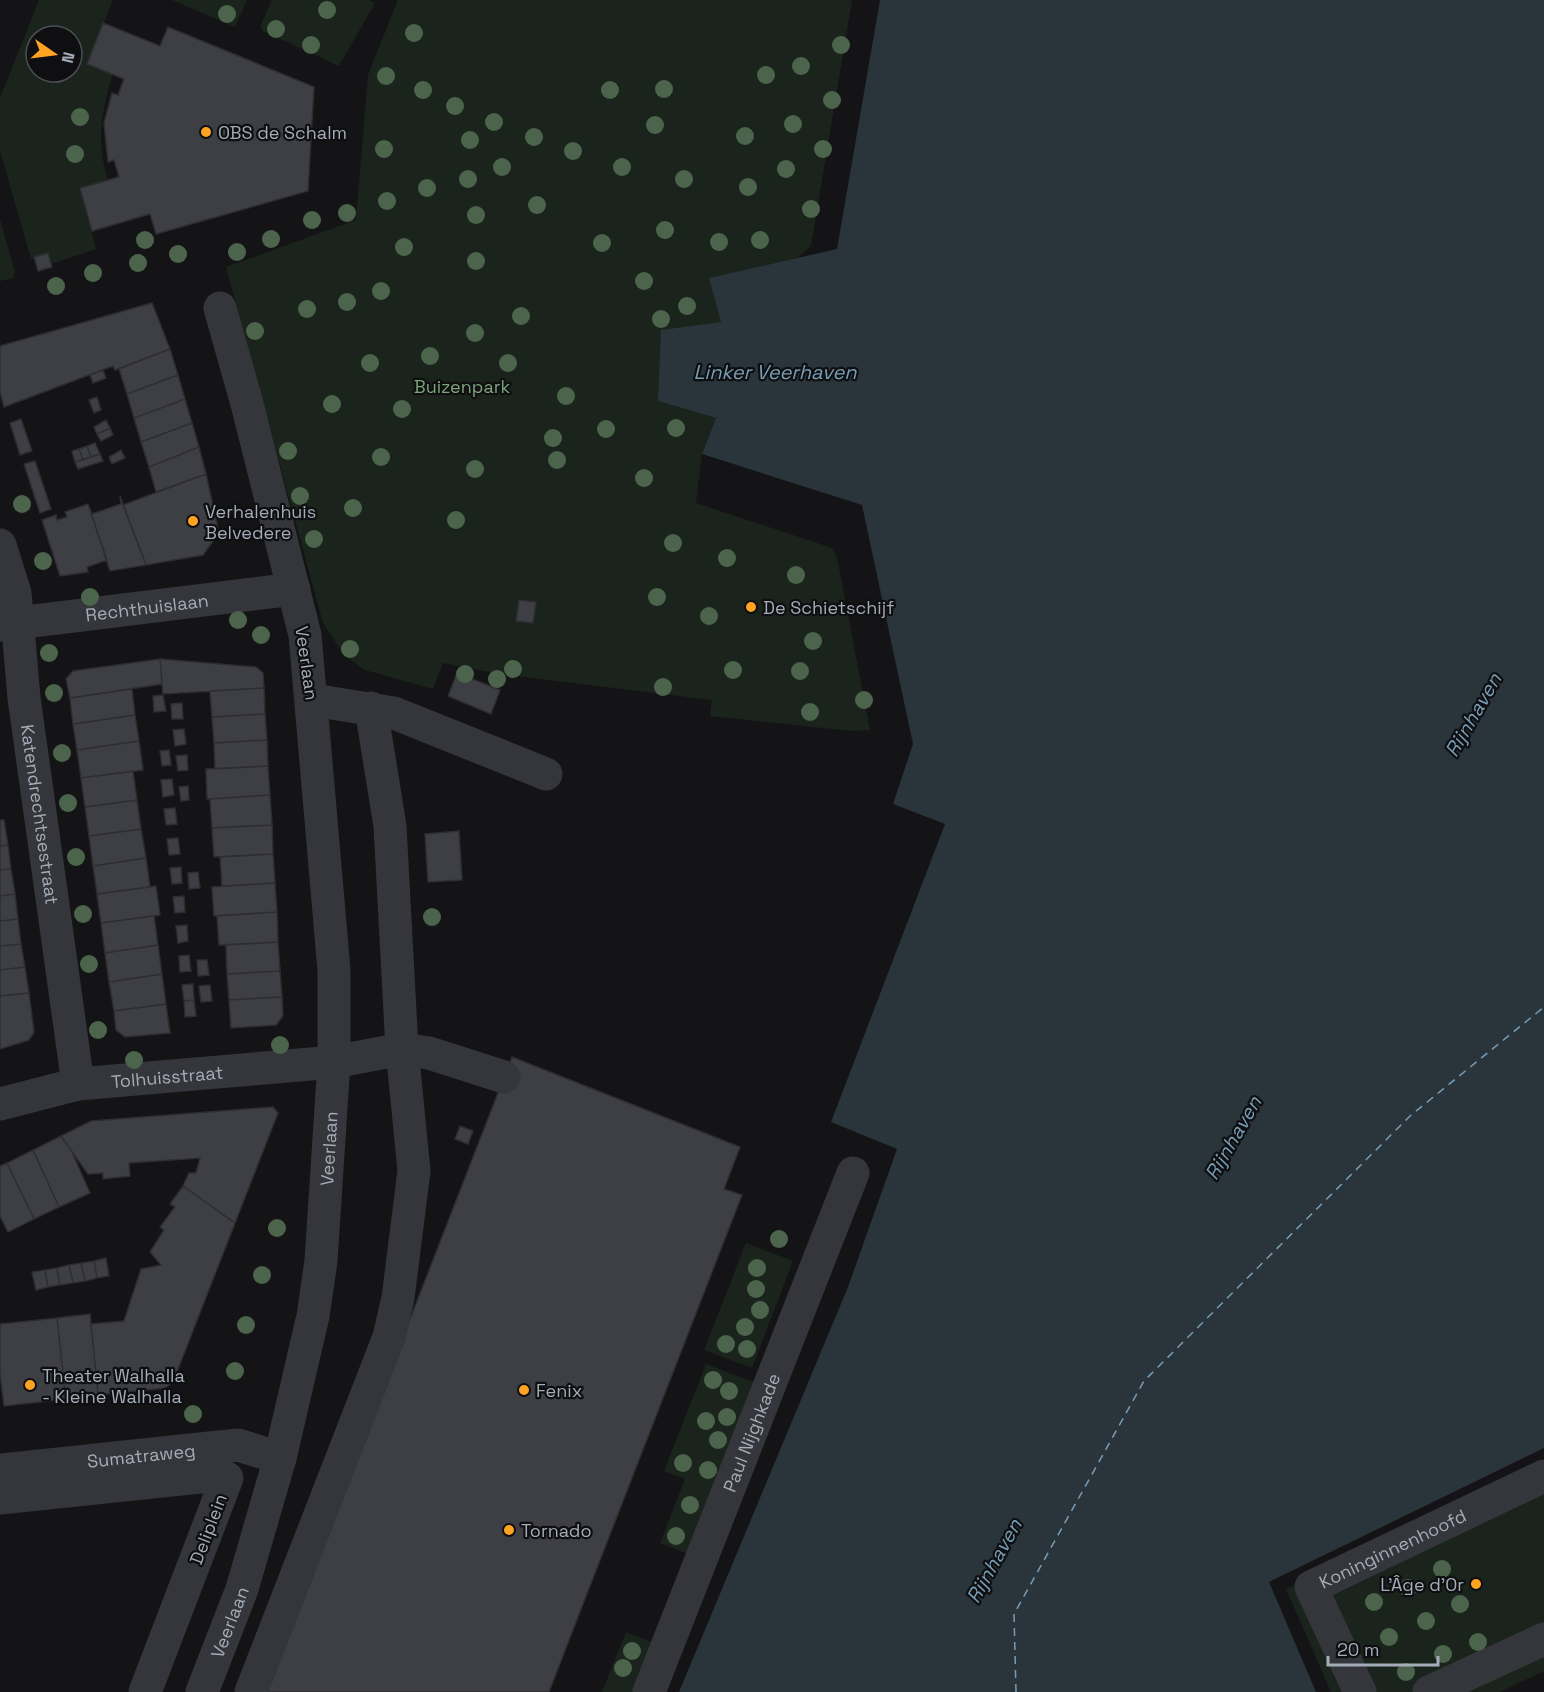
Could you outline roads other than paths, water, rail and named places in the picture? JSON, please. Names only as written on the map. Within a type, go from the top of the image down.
[{"type":"street","name":"Veerlaan","points":[[202,1692],[242,1589],[280,1458],[313,1316],[321,1262],[334,1062],[334,970],[313,700],[305,635],[253,426],[220,308]]},
{"type":"street","name":"Katendrechtsestraat","points":[[0,545],[15,593],[9,624],[12,699],[78,1084]]},
{"type":"street","name":"Rechthuislaan","points":[[9,624],[294,589]]},
{"type":"street","points":[[313,700],[371,708],[422,724],[546,774]]},
{"type":"street","points":[[251,1692],[361,1411],[394,1317],[414,1172],[402,1049],[390,826],[371,708]]},
{"type":"street","points":[[402,1049],[429,1053],[504,1077]]},
{"type":"street","name":"Tolhuisstraat","points":[[0,1104],[78,1084],[334,1062],[402,1049]]},
{"type":"street","name":"Paul Nijghkade","points":[[649,1692],[854,1173]]},
{"type":"street","name":"Sumatraweg","points":[[0,1470],[238,1445],[280,1458]]},
{"type":"street","name":"Deliplein","points":[[0,1498],[219,1475],[227,1478],[145,1692]]},
{"type":"street","name":"Koninginnenhoofd","points":[[1360,1692],[1311,1587],[1544,1476]]},
{"type":"street","points":[[1429,1692],[1544,1639]]},
{"type":"water","points":[[880,0],[1544,0],[1544,1448],[1269,1582],[1316,1692],[679,1692],[848,1287],[897,1149],[831,1122],[945,824],[893,804],[913,744],[862,505],[702,454],[716,418],[658,401],[661,330],[721,322],[709,278],[837,249]]},
{"type":"place","name":"OBS de Schalm","points":[[206,132]]},
{"type":"place","name":"Verhalenhuis Belvedere","points":[[193,521]]},
{"type":"place","name":"De Schietschijf","points":[[751,607]]},
{"type":"place","name":"Theater Walhalla - Kleine Walhalla","points":[[30,1385]]},
{"type":"place","name":"Fenix","points":[[524,1390]]},
{"type":"place","name":"Tornado","points":[[509,1530]]},
{"type":"place","name":"L'Âge d'Or","points":[[1476,1584]]},
{"type":"water label","name":"Linker Veerhaven","points":[[775,372]]},
{"type":"water label","name":"Rijnhaven","points":[[1473,715]]},
{"type":"water label","name":"Rijnhaven","points":[[1233,1138]]},
{"type":"water label","name":"Rijnhaven","points":[[994,1561]]},
{"type":"park label","name":"Buizenpark","points":[[462,386]]}]
